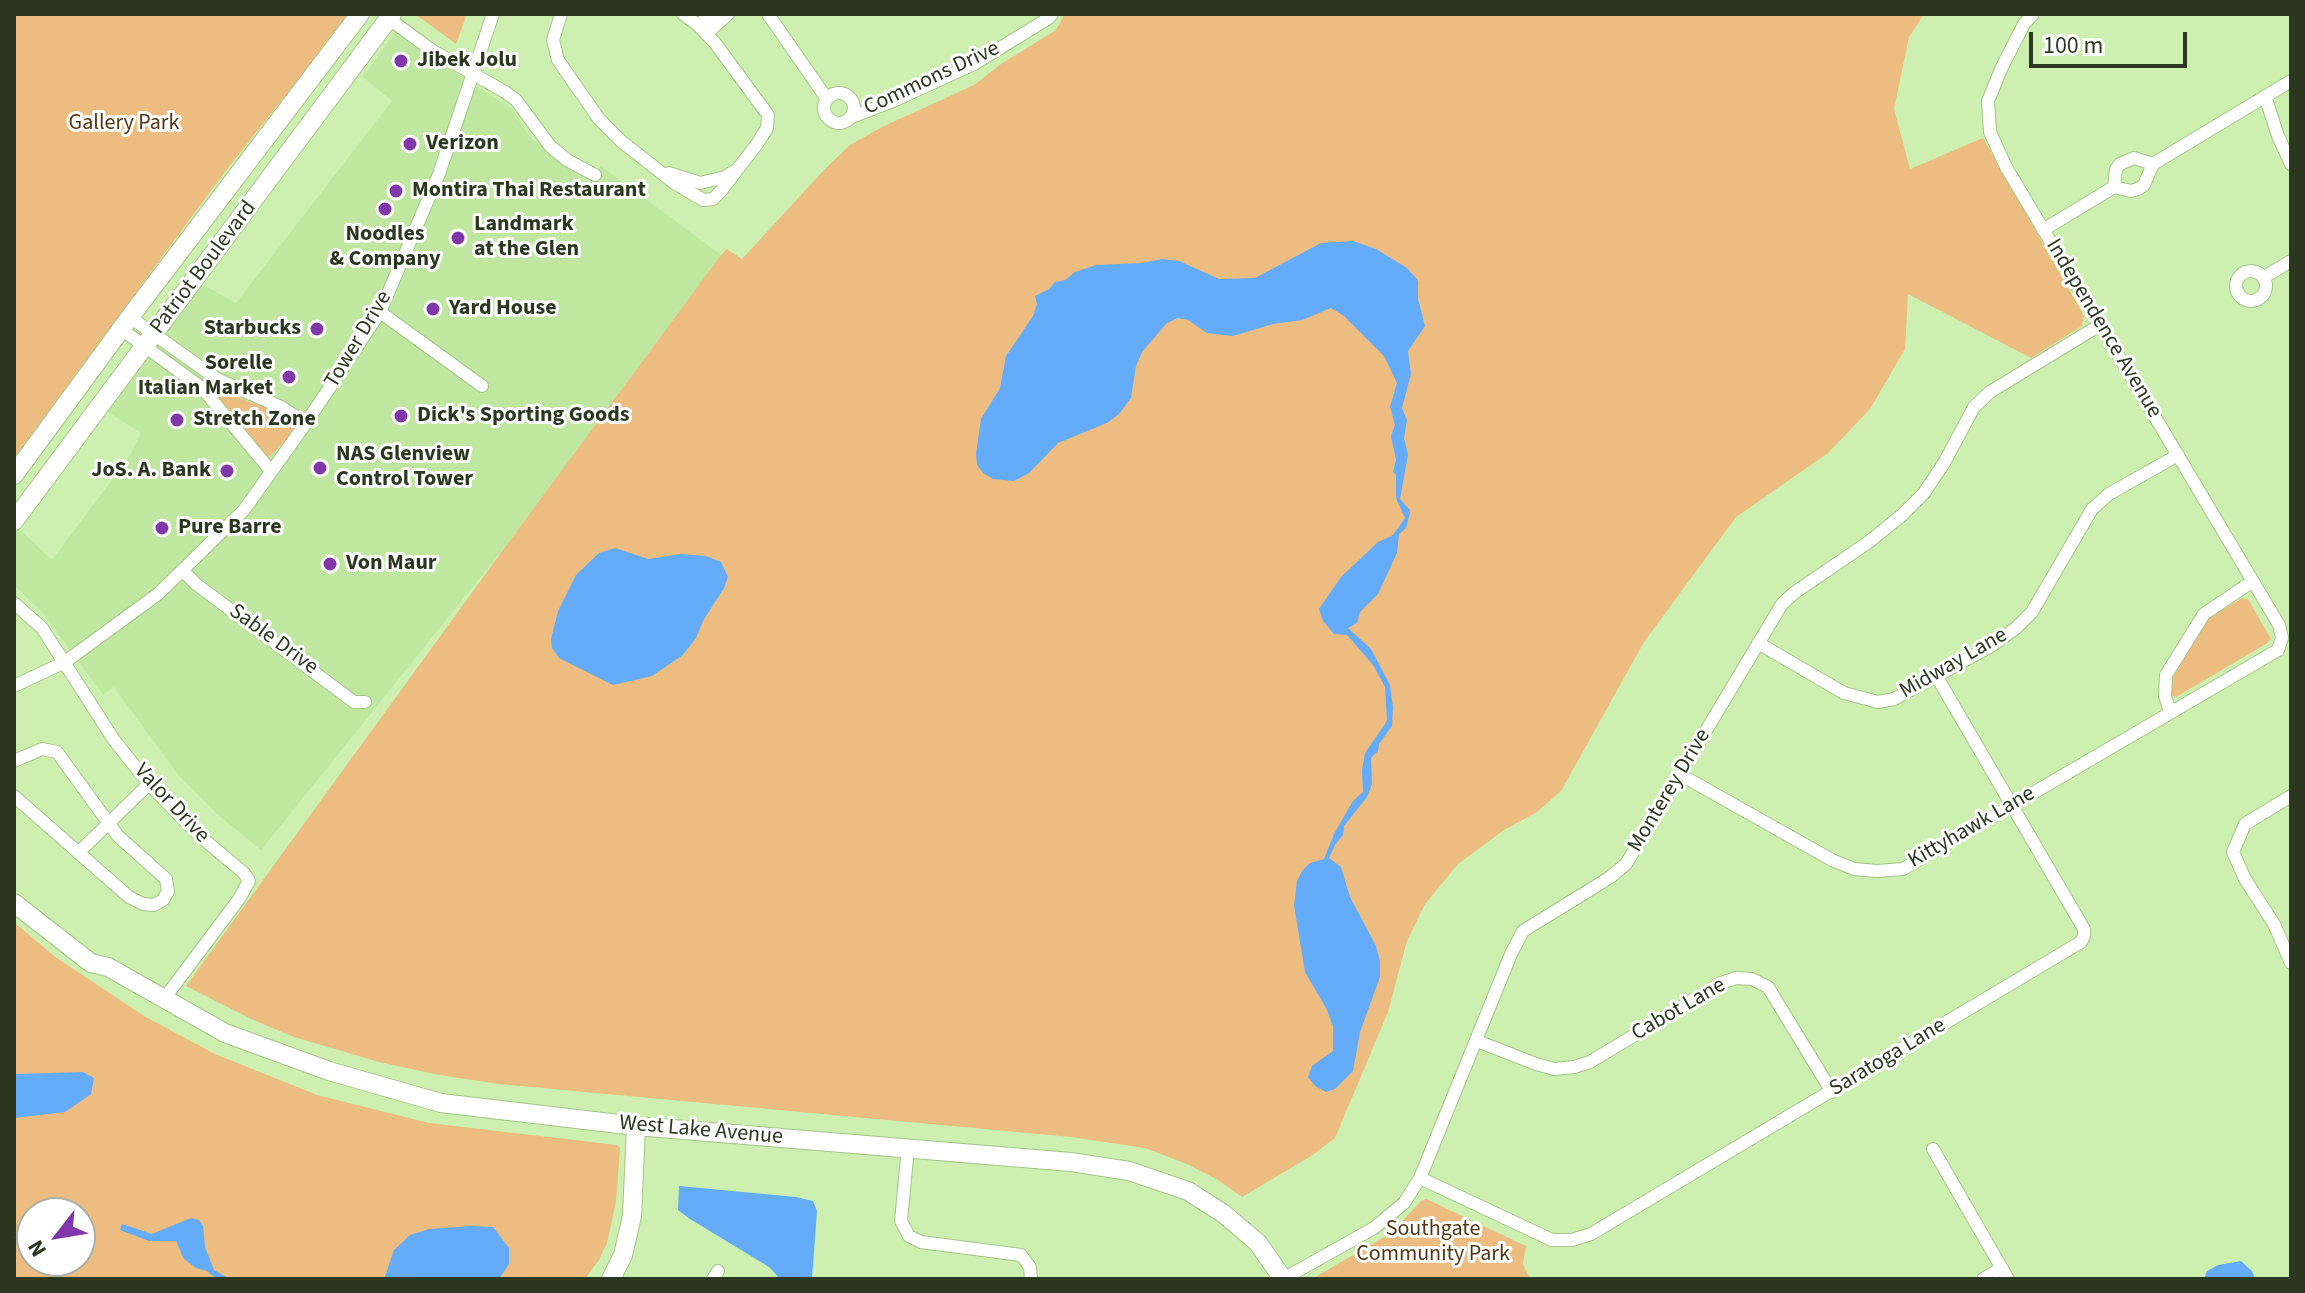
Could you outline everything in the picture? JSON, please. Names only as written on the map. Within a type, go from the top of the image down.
[{"type":"street","name":"Patriot Boulevard","points":[[14,475],[125,323],[360,14]]},
{"type":"street","name":"Tower Drive","points":[[14,686],[65,662],[125,620],[183,571],[244,510],[380,312],[439,174],[493,14]]},
{"type":"street","points":[[561,14],[553,40],[558,60],[599,119],[658,170],[700,183],[725,177],[738,169],[767,128],[768,115],[702,29],[683,14]]},
{"type":"street","points":[[702,29],[711,14]]},
{"type":"street","points":[[702,29],[728,14]]},
{"type":"street","points":[[768,14],[827,99]]},
{"type":"street","name":"Commons Drive","points":[[852,117],[974,64],[1052,14]]},
{"type":"street","name":"Independence Avenue","points":[[2033,14],[2024,24],[1988,101],[1990,132],[2006,167],[2279,625],[2282,638]]},
{"type":"street","name":"Patriot Boulevard","points":[[14,521],[388,16]]},
{"type":"street","points":[[388,16],[433,51],[516,100],[550,146],[567,160],[595,175]]},
{"type":"street","points":[[2043,230],[2114,187],[2131,191],[2138,189],[2144,185],[2153,164],[2291,81]]},
{"type":"street","points":[[835,94],[850,97],[854,107],[852,117],[839,123],[830,120],[824,108],[827,99],[835,94]]},
{"type":"street","points":[[2265,96],[2291,164]]},
{"type":"street","points":[[2114,187],[2116,169],[2127,159],[2140,159],[2153,164]]},
{"type":"street","points":[[2264,277],[2291,261]]},
{"type":"street","points":[[380,312],[482,386]]},
{"type":"street","points":[[125,323],[150,341],[219,380],[281,407],[306,423]]},
{"type":"street","name":"Monterey Drive","points":[[1283,1279],[1374,1228],[1404,1203],[1420,1178],[1523,931],[1609,878],[1626,864],[1775,613],[1794,593],[1870,541],[1924,493],[1974,407],[1990,392],[2100,325]]},
{"type":"street","points":[[150,341],[202,388],[271,471]]},
{"type":"street","points":[[210,398],[219,380]]},
{"type":"street","name":"Midway Lane","points":[[1758,643],[1844,693],[1878,702],[1894,699],[1991,646],[2016,628],[2032,612],[2092,509],[2109,494],[2178,455]]},
{"type":"street","name":"Sable Drive","points":[[183,571],[196,584],[354,702],[365,702]]},
{"type":"street","points":[[2170,712],[2165,696],[2166,675],[2204,614],[2253,581]]},
{"type":"street","name":"Valor Drive","points":[[14,603],[42,628],[114,740],[149,784],[249,881],[239,899],[164,999]]},
{"type":"street","name":"Kittyhawk Lane","points":[[1681,775],[1832,860],[1854,869],[1903,869],[2278,650],[2282,638]]},
{"type":"street","name":"Saratoga Lane","points":[[1420,1178],[1552,1240],[1572,1240],[1591,1234],[2081,942],[2084,929],[1937,677]]},
{"type":"street","points":[[14,761],[42,749],[57,752],[118,836],[166,879],[168,891],[163,900],[154,905],[143,904],[129,897],[14,796]]},
{"type":"street","points":[[78,853],[149,784]]},
{"type":"street","points":[[2291,796],[2245,824],[2233,852],[2245,879],[2274,924],[2291,963]]},
{"type":"street","name":"West Lake Avenue","points":[[14,887],[98,953],[108,967]]},
{"type":"street","name":"West Lake Avenue","points":[[14,903],[91,963],[108,967],[225,1033],[329,1071],[441,1103],[636,1126],[908,1147],[1071,1162],[1129,1171],[1188,1191],[1224,1214],[1258,1243],[1283,1279]]},
{"type":"street","name":"Cabot Lane","points":[[1477,1041],[1554,1069],[1574,1067],[1590,1062],[1721,983],[1736,978],[1752,979],[1768,987],[1832,1092]]},
{"type":"street","points":[[611,1279],[623,1255],[632,1216],[636,1126]]},
{"type":"street","points":[[908,1147],[901,1221],[909,1236],[921,1242],[1021,1255],[1030,1267],[1031,1279]]},
{"type":"street","points":[[1933,1149],[2005,1274],[1983,1279]]},
{"type":"shaded area","points":[[395,33],[512,109],[529,136],[588,184],[601,166],[721,255],[508,543],[261,850],[217,814],[179,776],[114,687],[103,695],[44,614],[14,585],[14,534],[18,528],[52,560],[129,457],[141,433],[108,412],[198,282],[236,303],[392,101],[363,77]]},
{"type":"green space","name":"Gallery Park","points":[[14,14],[350,14],[224,173],[14,458]]},
{"type":"green space","points":[[415,14],[467,14],[456,44]]},
{"type":"green space","points":[[1064,14],[1924,14],[1909,37],[1894,109],[1910,169],[1983,138],[2084,316],[2082,326],[2031,358],[1908,294],[1905,349],[1870,409],[1828,453],[1736,517],[1644,642],[1561,791],[1537,812],[1504,830],[1458,864],[1425,904],[1407,941],[1388,1012],[1335,1138],[1242,1197],[1187,1164],[1145,1148],[1071,1137],[499,1084],[439,1075],[379,1062],[294,1037],[186,986],[721,255],[727,249],[742,259],[850,145],[974,85],[1001,64],[1056,30]]},
{"type":"green space","points":[[220,391],[284,414],[291,420],[294,433],[267,458],[215,396]]},
{"type":"green space","points":[[2242,598],[2248,599],[2271,639],[2176,697],[2167,693],[2168,684],[2193,638],[2210,617]]},
{"type":"green space","points":[[14,922],[54,956],[144,1016],[215,1054],[317,1095],[429,1123],[617,1145],[620,1148],[616,1202],[607,1243],[585,1279],[14,1279]]},
{"type":"green space","name":"Southgate Community Park","points":[[1426,1199],[1526,1246],[1523,1264],[1530,1279],[1315,1279],[1391,1233]]},
{"type":"water","points":[[1353,241],[1376,249],[1407,268],[1415,277],[1425,326],[1408,351],[1411,374],[1402,408],[1407,420],[1404,438],[1408,455],[1400,499],[1410,513],[1406,528],[1399,534],[1397,553],[1378,594],[1360,612],[1357,623],[1348,628],[1371,649],[1390,685],[1392,726],[1371,758],[1372,784],[1367,797],[1344,826],[1343,835],[1329,858],[1341,867],[1350,897],[1376,946],[1380,977],[1360,1032],[1353,1071],[1335,1089],[1326,1092],[1315,1086],[1308,1077],[1312,1066],[1333,1051],[1333,1026],[1305,972],[1294,905],[1297,881],[1302,871],[1310,863],[1324,859],[1353,801],[1363,792],[1365,753],[1387,721],[1385,687],[1373,665],[1347,635],[1334,634],[1323,621],[1319,609],[1341,577],[1378,542],[1393,535],[1405,518],[1396,498],[1396,475],[1393,472],[1396,460],[1391,436],[1395,425],[1390,407],[1397,383],[1384,356],[1344,316],[1331,308],[1302,320],[1273,324],[1233,336],[1207,333],[1188,320],[1178,318],[1167,323],[1142,352],[1136,366],[1131,398],[1119,414],[1107,423],[1058,443],[1029,473],[1014,481],[993,479],[983,473],[977,465],[976,454],[981,419],[1000,388],[1006,356],[1033,316],[1037,304],[1035,296],[1055,282],[1096,265],[1162,259],[1179,261],[1219,279],[1255,278],[1321,243]]},
{"type":"water","points":[[615,548],[648,559],[681,554],[706,556],[721,562],[728,577],[696,638],[683,655],[652,676],[613,685],[559,658],[552,648],[551,639],[558,611],[576,575],[599,553]]},
{"type":"water","points":[[83,1072],[94,1078],[91,1094],[65,1112],[14,1118],[14,1074]]},
{"type":"water","points":[[679,1186],[813,1201],[817,1211],[812,1279],[780,1279],[769,1267],[690,1219],[678,1210]]},
{"type":"water","points":[[191,1218],[199,1220],[203,1226],[205,1247],[214,1270],[230,1279],[217,1279],[207,1271],[196,1268],[184,1259],[176,1241],[149,1241],[120,1230],[122,1224],[152,1234]]},
{"type":"water","points":[[493,1227],[509,1248],[509,1264],[499,1279],[384,1279],[394,1250],[410,1235],[429,1229]]},
{"type":"water","points":[[2241,1261],[2252,1271],[2255,1279],[2204,1279],[2207,1271],[2218,1265]]},
{"type":"place","name":"Jibek Jolu","points":[[401,61]]},
{"type":"place","name":"Verizon","points":[[410,144]]},
{"type":"place","name":"Montira Thai Restaurant","points":[[396,191]]},
{"type":"place","name":"Noodles & Company","points":[[385,209]]},
{"type":"place","name":"Landmark at the Glen","points":[[458,238]]},
{"type":"place","name":"Yard House","points":[[433,309]]},
{"type":"place","name":"Starbucks","points":[[317,329]]},
{"type":"place","name":"Sorelle Italian Market","points":[[289,377]]},
{"type":"place","name":"Dick's Sporting Goods","points":[[401,416]]},
{"type":"place","name":"Stretch Zone","points":[[177,420]]},
{"type":"place","name":"NAS Glenview Control Tower","points":[[320,468]]},
{"type":"place","name":"JoS. A. Bank","points":[[227,471]]},
{"type":"place","name":"Pure Barre","points":[[162,528]]},
{"type":"place","name":"Von Maur","points":[[330,564]]}]
